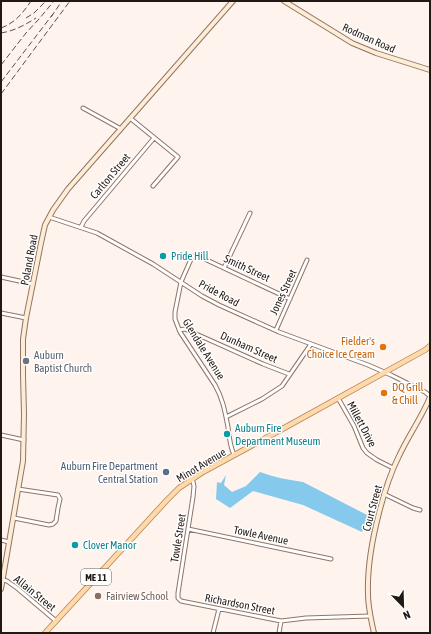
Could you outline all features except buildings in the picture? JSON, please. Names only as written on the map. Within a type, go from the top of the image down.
[{"type":"main road","name":"Minot Avenue","points":[[45,633],[167,500],[192,478],[428,349],[430,346]]},
{"type":"street","name":"Poland Road","points":[[1,589],[23,461],[23,339],[42,238],[49,217],[68,189],[234,1]]},
{"type":"street","name":"Rodman Road","points":[[284,1],[352,43],[376,53],[430,70]]},
{"type":"street","points":[[83,108],[121,129]]},
{"type":"street","points":[[130,118],[178,157],[153,186]]},
{"type":"street","name":"Carlton Street","points":[[82,228],[84,221],[154,138]]},
{"type":"street","points":[[224,268],[250,214]]},
{"type":"street","name":"Pride Road","points":[[49,217],[97,233],[163,269],[207,299],[276,330],[386,372],[430,396]]},
{"type":"street","name":"Smith Street","points":[[196,255],[290,299]]},
{"type":"street","name":"Glendale Avenue","points":[[196,255],[192,256],[182,282],[175,315],[176,323],[220,393],[226,417],[230,445],[234,455]]},
{"type":"street","name":"Jones Street","points":[[276,330],[307,260]]},
{"type":"street","points":[[1,277],[33,284]]},
{"type":"street","points":[[1,313],[26,318]]},
{"type":"street","name":"Dunham Street","points":[[180,330],[185,330],[289,374]]},
{"type":"street","points":[[226,417],[282,386],[311,344]]},
{"type":"street","name":"Court Street","points":[[374,633],[370,616],[368,594],[370,556],[376,524],[393,468],[430,396]]},
{"type":"street","name":"Millett Drive","points":[[338,398],[367,453],[393,468]]},
{"type":"street","points":[[1,435],[24,440]]},
{"type":"street","name":"Towle Street","points":[[179,600],[178,594],[194,488],[192,478]]},
{"type":"street","points":[[14,518],[49,525],[54,524],[56,521],[60,500],[58,495],[18,489]]},
{"type":"street","points":[[384,494],[420,510]]},
{"type":"street","name":"Towle Avenue","points":[[188,529],[331,559]]},
{"type":"street","points":[[1,540],[9,542]]},
{"type":"street","name":"Allain Street","points":[[3,580],[17,588],[56,621]]},
{"type":"street","name":"Richardson Street","points":[[179,600],[185,603],[281,621],[306,618],[370,616]]},
{"type":"street","points":[[213,633],[219,609]]},
{"type":"street","points":[[279,633],[281,621]]},
{"type":"water","points":[[260,472],[303,482],[369,516],[362,532],[303,505],[253,491],[230,508],[216,499],[217,482],[221,483],[226,475],[224,485],[232,492],[246,486]]},
{"type":"railway","points":[[1,28],[18,17],[31,1]]},
{"type":"railway","points":[[26,18],[34,13],[46,1]]},
{"type":"railway","points":[[1,65],[54,1]]},
{"type":"railway","points":[[51,17],[62,1]]},
{"type":"railway","points":[[1,94],[70,1]]},
{"type":"railway","points":[[1,82],[53,14]]},
{"type":"railway","points":[[1,33],[10,31],[36,18]]},
{"type":"place","name":"Pride Hill","points":[[163,256]]},
{"type":"place","name":"Fielder's Choice Ice Cream","points":[[383,347]]},
{"type":"place","name":"Auburn Baptist Church","points":[[26,361]]},
{"type":"place","name":"DQ Grill & Chill","points":[[384,393]]},
{"type":"place","name":"Auburn Fire Department Museum","points":[[227,434]]},
{"type":"place","name":"Auburn Fire Department Central Station","points":[[166,472]]},
{"type":"place","name":"Clover Manor","points":[[75,545]]},
{"type":"place","name":"Fairview School","points":[[98,596]]}]
